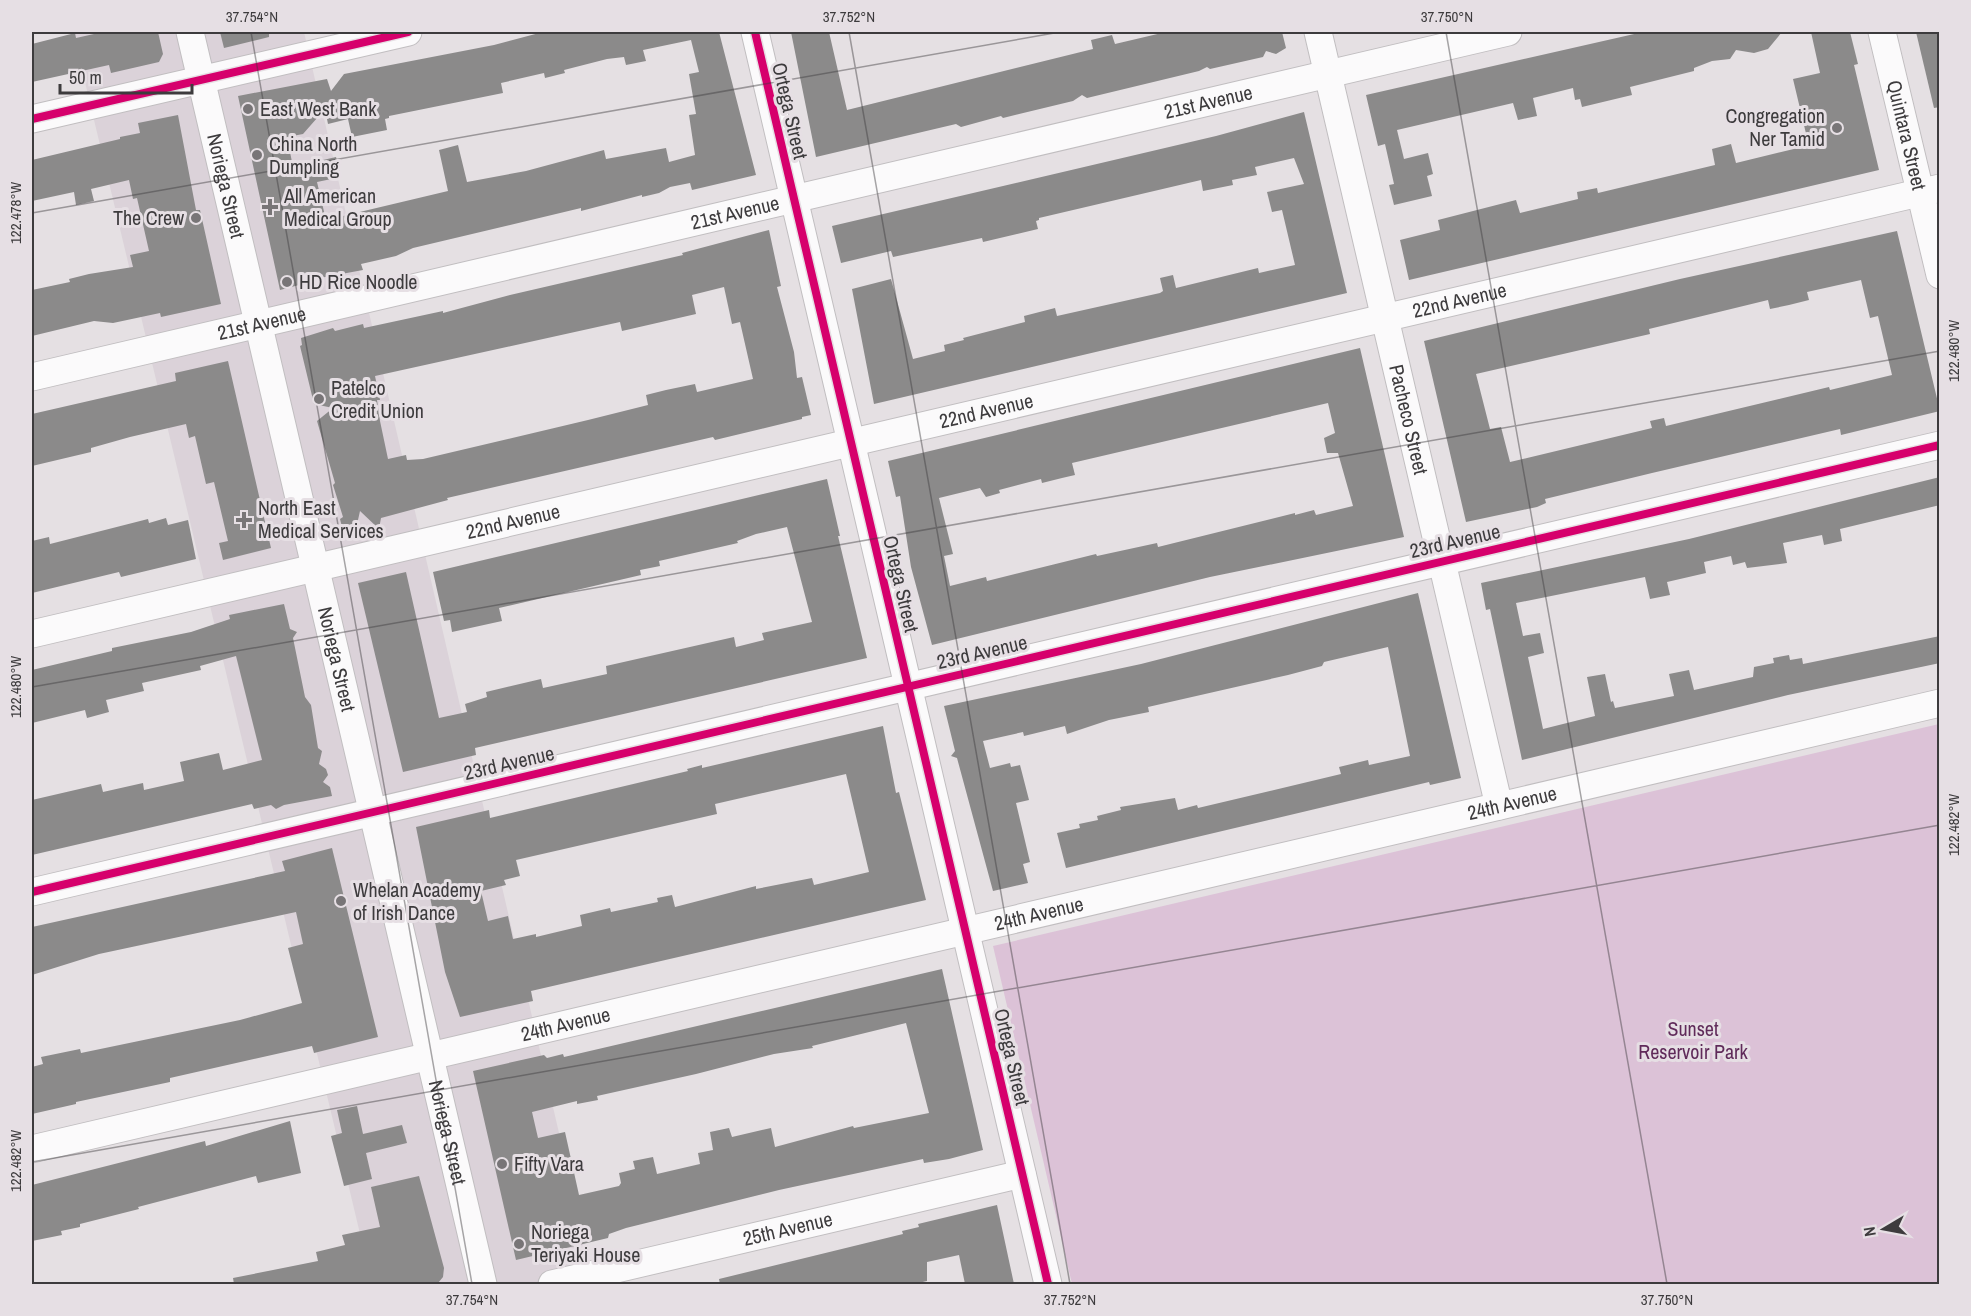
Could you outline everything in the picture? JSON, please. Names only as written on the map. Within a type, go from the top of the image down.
[{"type":"street","name":"Noriega Street","points":[[190,32],[483,1284]]},
{"type":"street","points":[[32,119],[408,32]]},
{"type":"street","name":"Ortega Street","points":[[755,32],[1048,1284]]},
{"type":"street","name":"Pacheco Street","points":[[1318,32],[1499,806]]},
{"type":"street","name":"21st Avenue","points":[[32,377],[1508,32]]},
{"type":"street","name":"Quintara Street","points":[[1882,32],[1930,190],[1940,275]]},
{"type":"street","name":"22nd Avenue","points":[[32,634],[1930,190]]},
{"type":"street","name":"23rd Avenue","points":[[32,892],[1940,445]]},
{"type":"street","name":"24th Avenue","points":[[32,1149],[1940,703]]},
{"type":"street","name":"25th Avenue","points":[[552,1284],[1022,1174]]},
{"type":"shaded area","points":[[73,32],[304,32],[594,1284],[372,1284]]},
{"type":"green space","name":"Sunset Reservoir Park","points":[[1939,724],[1939,1284],[1072,1284],[993,946]]},
{"type":"building","points":[[103,32],[158,32],[163,54],[159,62],[111,73],[109,65],[32,82],[32,44],[75,33],[76,38]]},
{"type":"building","points":[[220,32],[269,32],[269,37],[224,48]]},
{"type":"building","points":[[543,32],[719,32],[756,175],[692,190],[690,183],[670,187],[659,193],[642,197],[642,195],[581,211],[581,208],[413,248],[396,256],[361,264],[363,270],[298,282],[299,285],[280,290],[238,96],[327,79],[331,91],[344,74],[494,45]],"holes":[[[691,40],[699,72],[689,74],[696,114],[689,115],[695,155],[669,162],[666,148],[606,159],[604,150],[526,171],[467,182],[458,145],[439,150],[448,191],[326,220],[317,182],[341,177],[336,157],[293,167],[287,137],[303,134],[325,109],[328,124],[348,119],[352,137],[387,130],[385,119],[389,116],[503,93],[501,83],[544,73],[545,78],[565,73],[564,70],[607,59],[624,57],[626,65],[646,61],[643,50]]]},
{"type":"building","points":[[791,32],[829,32],[847,110],[1093,49],[1091,40],[1112,35],[1115,44],[1166,32],[1282,32],[1286,48],[1276,54],[1266,51],[1263,57],[1210,69],[1207,67],[1199,71],[1087,98],[1082,95],[1073,101],[1003,118],[1001,116],[961,127],[956,124],[816,157]]},
{"type":"building","points":[[1643,32],[1782,32],[1768,49],[1754,53],[1736,50],[1730,59],[1712,61],[1694,68],[1694,71],[1630,87],[1632,95],[1582,107],[1580,99],[1575,100],[1573,88],[1533,98],[1537,116],[1518,120],[1513,103],[1397,130],[1404,159],[1428,153],[1433,174],[1427,176],[1432,196],[1394,205],[1389,185],[1394,184],[1385,144],[1378,146],[1366,95]]},
{"type":"building","points":[[1811,32],[1850,32],[1858,64],[1854,65],[1879,170],[1409,280],[1400,240],[1440,230],[1438,220],[1516,200],[1520,213],[1578,199],[1577,192],[1597,188],[1598,193],[1715,165],[1712,149],[1731,144],[1736,163],[1798,148],[1797,145],[1808,142],[1793,79],[1820,73]]},
{"type":"building","points":[[1916,32],[1938,32],[1940,107],[1934,108]]},
{"type":"building","points":[[1304,112],[1347,293],[874,404],[852,289],[891,279],[913,359],[945,351],[944,345],[964,340],[963,338],[1025,322],[1024,316],[1055,308],[1057,316],[1160,293],[1163,291],[1160,278],[1173,275],[1176,288],[1258,268],[1259,273],[1295,265],[1282,210],[1272,212],[1267,192],[1304,184],[1294,158],[1255,167],[1257,175],[1232,180],[1233,185],[1203,191],[1201,180],[1039,218],[1036,221],[1038,229],[983,242],[982,238],[893,257],[891,251],[841,263],[832,226],[1216,136]]},
{"type":"building","points":[[178,115],[196,210],[200,210],[221,304],[161,317],[160,313],[113,323],[94,321],[32,336],[32,290],[70,282],[69,279],[89,274],[133,267],[130,255],[149,251],[137,198],[133,199],[129,180],[91,189],[94,201],[76,205],[74,192],[32,201],[32,160],[140,133],[138,123]]},
{"type":"building","points":[[769,230],[781,286],[777,287],[794,352],[797,378],[802,377],[811,415],[715,440],[713,437],[447,498],[448,500],[381,518],[379,529],[360,511],[356,529],[348,530],[342,527],[340,519],[343,517],[333,485],[335,483],[317,421],[333,408],[314,404],[300,346],[302,345],[301,338],[333,328],[335,331],[363,324],[364,328],[443,311],[443,313],[683,255],[682,253]],"holes":[[[724,287],[732,324],[740,322],[753,379],[697,392],[695,384],[666,390],[646,395],[648,405],[588,420],[423,459],[407,460],[406,455],[388,459],[380,421],[377,400],[380,400],[375,376],[620,322],[622,331],[696,314],[692,295]]]},
{"type":"building","points":[[1897,231],[1940,411],[1841,435],[1840,429],[1652,473],[1545,499],[1546,503],[1537,507],[1466,522],[1424,341],[1680,279]],"holes":[[[1861,280],[1870,318],[1878,316],[1892,375],[1830,390],[1829,387],[1666,426],[1664,418],[1650,421],[1652,428],[1510,462],[1501,427],[1490,429],[1476,374],[1650,334],[1649,329],[1768,300],[1770,309],[1789,305],[1809,300],[1807,292]]]},
{"type":"building","points":[[1360,348],[1404,537],[1210,577],[932,645],[911,567],[900,496],[896,497],[888,461]],"holes":[[[1328,403],[1335,433],[1324,438],[1327,453],[1338,453],[1353,506],[1316,515],[1314,510],[1295,515],[1295,513],[1158,547],[1157,543],[1097,556],[1096,554],[987,581],[986,577],[950,586],[944,556],[953,554],[939,498],[980,488],[986,497],[1000,493],[999,490],[1041,479],[1042,483],[1075,475],[1072,463]]]},
{"type":"building","points":[[228,361],[271,548],[223,560],[219,543],[228,541],[214,482],[206,484],[195,436],[189,438],[186,424],[130,437],[91,448],[91,452],[32,466],[32,414],[176,381],[175,373]]},
{"type":"building","points":[[1940,477],[1940,505],[1840,529],[1842,541],[1824,545],[1822,535],[1783,543],[1787,563],[1747,568],[1745,562],[1733,565],[1731,556],[1704,562],[1706,573],[1667,582],[1670,595],[1650,599],[1645,577],[1516,603],[1523,636],[1540,633],[1544,653],[1528,657],[1543,729],[1595,716],[1587,677],[1605,674],[1611,702],[1613,701],[1615,708],[1674,696],[1669,674],[1689,670],[1694,690],[1753,677],[1754,667],[1774,663],[1773,658],[1789,655],[1790,660],[1802,658],[1803,664],[1940,636],[1940,663],[1788,695],[1522,760],[1490,609],[1486,610],[1481,583],[1689,539]]},
{"type":"building","points":[[827,479],[867,658],[475,748],[476,755],[403,772],[358,583],[406,572],[439,718],[467,712],[465,704],[487,697],[486,692],[541,679],[543,688],[607,674],[606,666],[734,637],[736,647],[764,640],[762,633],[812,622],[787,527],[756,534],[737,541],[738,543],[659,561],[660,566],[640,570],[641,575],[499,608],[502,621],[452,632],[450,620],[444,621],[433,572]]},
{"type":"building","points":[[166,518],[168,525],[188,520],[196,559],[121,577],[119,572],[32,593],[32,541],[49,537],[50,544],[148,519],[149,523]]},
{"type":"building","points":[[1418,593],[1461,778],[1430,785],[1429,782],[1066,868],[1057,833],[1080,828],[1079,824],[1098,820],[1097,816],[1121,810],[1120,807],[1175,798],[1178,810],[1197,805],[1198,808],[1341,774],[1339,767],[1368,760],[1369,765],[1410,756],[1388,647],[1324,662],[1322,666],[1288,675],[1148,707],[1149,712],[1109,720],[1067,734],[1065,726],[1024,736],[1023,732],[983,741],[990,768],[1010,763],[1011,767],[1020,765],[1029,800],[1016,803],[1030,862],[1023,864],[1028,883],[993,891],[957,758],[951,756],[955,751],[944,706],[1141,664]]},
{"type":"building","points":[[284,604],[290,629],[297,632],[293,638],[305,697],[311,705],[318,748],[322,751],[319,764],[326,769],[328,775],[323,782],[330,787],[332,796],[284,805],[276,809],[271,805],[254,809],[252,804],[32,855],[32,800],[101,784],[103,792],[143,783],[144,790],[184,781],[180,762],[219,753],[223,770],[262,760],[236,656],[200,666],[201,670],[142,683],[144,691],[106,700],[109,712],[87,718],[85,710],[32,723],[32,670],[112,651],[112,648],[191,632],[230,619],[229,615]]},
{"type":"building","points":[[883,726],[896,793],[899,792],[926,900],[531,991],[533,1001],[460,1017],[445,972],[416,827],[489,810],[490,818],[688,771],[687,769],[702,765],[702,768]],"holes":[[[846,774],[869,872],[814,885],[812,878],[756,889],[756,886],[675,907],[672,895],[657,898],[658,902],[611,912],[610,908],[580,915],[582,926],[536,937],[536,934],[513,939],[508,916],[488,921],[481,891],[506,885],[504,880],[520,876],[516,860],[717,814],[715,804]]]},
{"type":"building","points":[[332,848],[378,1037],[314,1053],[312,1046],[170,1078],[170,1082],[32,1114],[32,1067],[43,1064],[41,1057],[80,1049],[81,1053],[240,1020],[302,1003],[288,948],[303,944],[296,912],[99,954],[32,975],[32,927],[285,871],[282,861]]},
{"type":"building","points":[[942,969],[983,1150],[924,1163],[923,1159],[779,1190],[626,1228],[609,1234],[608,1238],[516,1260],[473,1071],[544,1055],[547,1058],[563,1054],[564,1057]],"holes":[[[906,1023],[929,1113],[854,1128],[853,1126],[775,1147],[771,1128],[732,1137],[729,1128],[710,1132],[713,1150],[698,1153],[700,1164],[657,1174],[653,1157],[633,1161],[635,1169],[619,1173],[621,1183],[619,1186],[579,1195],[565,1132],[538,1138],[532,1112],[577,1101],[577,1104],[598,1100],[597,1096],[774,1054],[813,1048],[812,1046]]]},
{"type":"building","points":[[357,1106],[363,1134],[402,1125],[407,1143],[366,1153],[372,1179],[344,1186],[331,1136],[342,1133],[337,1110]]},
{"type":"building","points":[[290,1121],[301,1173],[258,1183],[256,1176],[138,1207],[139,1209],[61,1231],[62,1235],[32,1241],[32,1185],[205,1141],[206,1146]]},
{"type":"building","points":[[419,1176],[444,1268],[443,1277],[438,1283],[234,1284],[233,1278],[318,1261],[316,1252],[345,1245],[342,1235],[380,1227],[371,1187]]},
{"type":"building","points":[[997,1205],[1014,1284],[965,1284],[959,1255],[927,1262],[927,1281],[914,1284],[720,1284],[719,1279],[903,1234],[902,1231],[919,1227],[918,1224]]},
{"type":"cycle path","points":[[32,119],[408,32]]},
{"type":"cycle path","points":[[755,32],[1048,1284]]},
{"type":"cycle path","points":[[32,892],[1940,445]]},
{"type":"place","name":"East West Bank","points":[[248,109]]},
{"type":"place","name":"Congregation Ner Tamid","points":[[1837,128]]},
{"type":"place","name":"China North Dumpling","points":[[257,155]]},
{"type":"place","name":"All American Medical Group","points":[[270,207]]},
{"type":"place","name":"The Crew","points":[[196,218]]},
{"type":"place","name":"HD Rice Noodle","points":[[287,282]]},
{"type":"place","name":"Patelco Credit Union","points":[[319,399]]},
{"type":"place","name":"North East Medical Services","points":[[244,520]]},
{"type":"place","name":"Whelan Academy of Irish Dance","points":[[341,901]]},
{"type":"place","name":"Fifty Vara","points":[[502,1164]]},
{"type":"place","name":"Noriega Teriyaki House","points":[[519,1244]]}]
